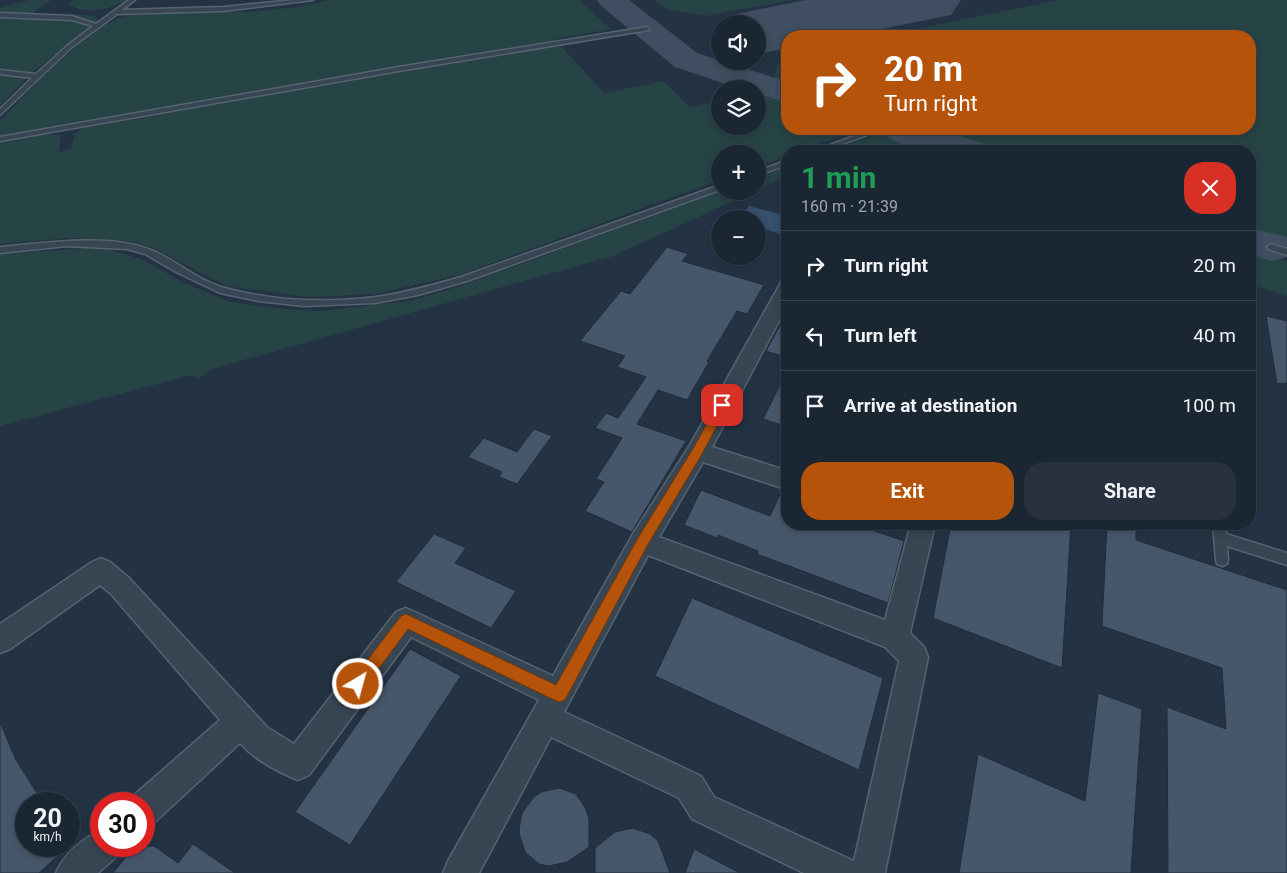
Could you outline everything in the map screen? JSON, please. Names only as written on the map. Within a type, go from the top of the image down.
[{"type":"street","points":[[460,873],[553,707],[642,542],[698,451],[781,299]]},
{"type":"street","points":[[698,451],[781,478]]},
{"type":"street","points":[[895,637],[920,530]]},
{"type":"street","points":[[642,542],[895,637],[914,656],[868,873]]},
{"type":"street","points":[[0,640],[101,570],[120,586],[257,739],[298,764],[406,621],[690,787],[703,808],[842,873]]},
{"type":"street","points":[[155,799],[241,721]]},
{"type":"street","points":[[73,873],[91,857]]},
{"type":"lane","points":[[0,114],[36,76],[70,46],[132,0]]},
{"type":"lane","points":[[116,12],[224,8],[310,0]]},
{"type":"lane","points":[[0,15],[72,18],[98,26]]},
{"type":"lane","points":[[0,139],[399,69],[648,29]]},
{"type":"lane","points":[[0,72],[36,76]]},
{"type":"lane","points":[[835,145],[862,135]]},
{"type":"lane","points":[[766,170],[781,165]]},
{"type":"lane","points":[[0,250],[67,243],[128,246],[148,252],[220,290],[258,298],[304,302],[375,300],[418,292],[464,279],[711,190]]},
{"type":"lane","points":[[1271,247],[1287,252]]},
{"type":"lane","points":[[1219,530],[1222,560]]},
{"type":"lane","points":[[1220,538],[1287,559]]},
{"type":"green space","points":[[29,0],[51,0],[31,14],[87,15],[95,16],[99,21],[96,23],[78,17],[0,13],[0,8]]},
{"type":"green space","points":[[73,0],[126,0],[98,10],[82,10],[69,4]]},
{"type":"green space","points":[[330,0],[579,0],[611,29],[555,39],[558,42],[415,64],[0,137],[0,121],[39,80],[77,46],[105,25],[118,18],[134,15],[226,11],[247,12],[298,7]]},
{"type":"green space","points":[[654,0],[793,0],[705,16],[667,9]]},
{"type":"green space","points":[[1059,0],[1287,0],[1287,244],[1256,235],[1256,145],[971,145],[939,135],[1256,135],[1256,30],[910,30]]},
{"type":"green space","points":[[0,16],[72,20],[89,27],[33,72],[16,72],[0,69]]},
{"type":"green space","points":[[561,46],[604,93],[663,81],[690,107],[711,103],[711,135],[766,135],[766,93],[781,98],[781,135],[843,135],[816,145],[781,145],[781,158],[766,164],[766,145],[711,145],[711,183],[459,275],[375,294],[306,297],[226,286],[154,248],[133,242],[69,238],[0,244],[0,142],[45,134],[58,135],[61,138],[59,152],[71,149],[75,133],[83,128],[419,68]]},
{"type":"green space","points":[[781,62],[781,85],[774,76],[777,65]]},
{"type":"green space","points":[[0,74],[26,79],[0,105]]},
{"type":"green space","points":[[875,135],[898,135],[929,145],[848,145]]},
{"type":"green space","points":[[781,169],[781,179],[766,186],[766,175]]},
{"type":"green space","points":[[711,195],[711,200],[735,200],[613,256],[212,369],[197,379],[191,375],[0,426],[0,254],[85,248],[111,250],[144,260],[184,283],[231,302],[274,308],[320,311],[410,301],[463,285]]},
{"type":"green space","points":[[1256,251],[1287,261],[1287,296],[1256,286]]},
{"type":"water","points":[[749,206],[764,210],[746,210]]},
{"type":"water","points":[[766,210],[781,214],[780,234],[766,230]]},
{"type":"building","points":[[667,247],[688,254],[682,261],[764,285],[747,314],[737,311],[707,361],[709,362],[687,400],[658,390],[637,424],[686,441],[632,532],[585,511],[604,482],[596,479],[622,438],[595,428],[606,413],[618,418],[646,377],[617,367],[625,356],[580,341],[621,291],[630,294]]},
{"type":"building","points":[[1266,316],[1287,321],[1287,383],[1277,384]]},
{"type":"building","points":[[781,324],[781,356],[766,351]]},
{"type":"building","points":[[781,383],[781,425],[763,419]]},
{"type":"building","points":[[534,429],[552,436],[517,484],[499,477],[502,472],[468,457],[484,438],[517,452]]},
{"type":"building","points":[[701,490],[770,516],[781,492],[781,530],[872,530],[904,541],[888,603],[757,554],[758,551],[718,535],[717,538],[684,525]]},
{"type":"building","points":[[950,530],[1071,530],[1062,668],[933,618]]},
{"type":"building","points":[[1107,530],[1136,530],[1136,540],[1287,590],[1287,873],[1168,873],[1167,707],[1226,729],[1222,668],[1102,626]]},
{"type":"building","points":[[434,534],[466,548],[455,563],[516,591],[491,628],[396,582]]},
{"type":"building","points":[[692,598],[883,678],[859,770],[655,676]]},
{"type":"building","points":[[410,649],[461,676],[350,845],[295,812]]},
{"type":"building","points":[[1098,693],[1142,709],[1131,873],[959,873],[978,754],[1085,801]]},
{"type":"building","points":[[0,722],[16,760],[36,792],[15,792],[15,857],[57,857],[39,873],[0,873]]},
{"type":"building","points":[[559,788],[576,794],[586,809],[589,819],[589,847],[567,862],[549,866],[539,864],[525,852],[519,833],[520,823],[522,813],[534,797],[541,792]]},
{"type":"building","points":[[633,828],[650,834],[658,841],[670,873],[595,873],[595,848],[615,832]]},
{"type":"building","points":[[193,844],[235,873],[113,873],[126,857],[155,857],[155,847],[178,863]]},
{"type":"building","points":[[694,849],[740,873],[685,873]]},
{"type":"taxiway","points":[[611,0],[686,60],[781,91]]},
{"type":"taxiway","points":[[917,135],[950,145]]},
{"type":"taxiway","points":[[1256,243],[1271,247]]},
{"type":"runway","points":[[766,30],[926,0]]},
{"type":"route","points":[[358,684],[406,621],[559,694],[642,542],[698,451],[722,405]]}]
